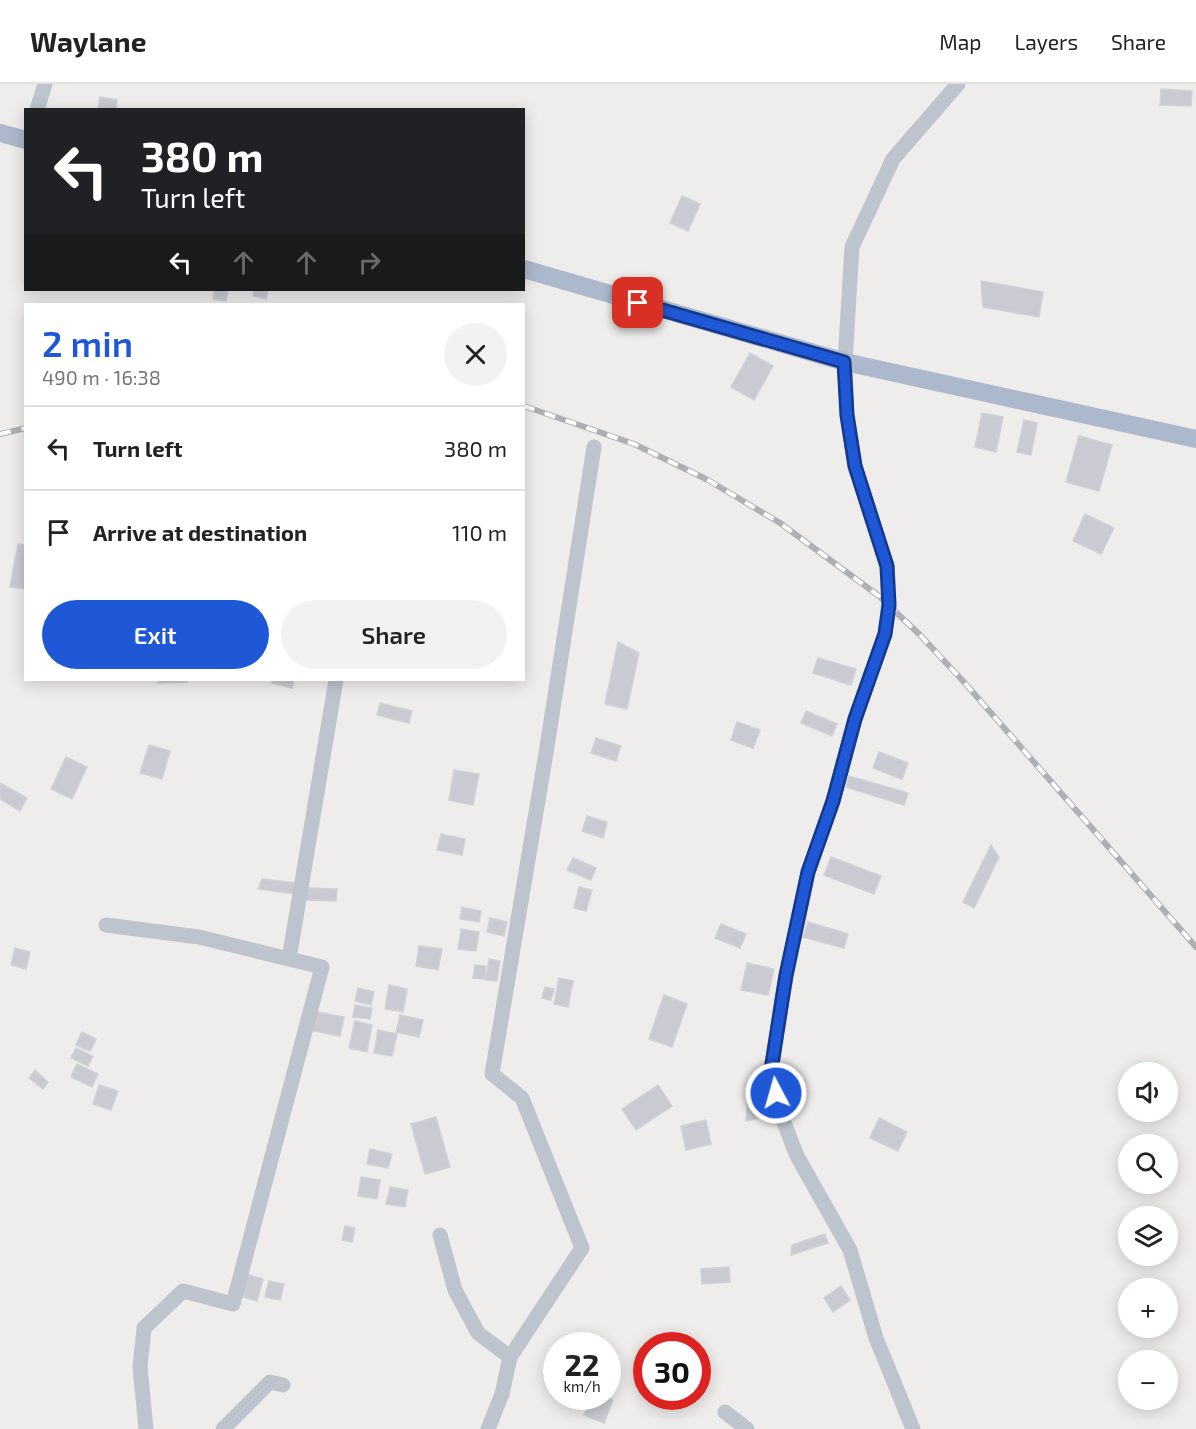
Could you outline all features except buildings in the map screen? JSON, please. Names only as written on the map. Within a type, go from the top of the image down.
[{"type":"main road","points":[[0,133],[24,139]]},
{"type":"main road","points":[[525,269],[844,362],[1196,439]]},
{"type":"street","points":[[38,108],[45,84]]},
{"type":"street","points":[[913,1429],[876,1338],[850,1250],[797,1156],[778,1107],[772,1064],[793,940],[808,872],[833,801],[855,719],[885,634],[889,605],[887,566],[855,466],[847,415],[844,362],[852,247],[892,159],[958,84]]},
{"type":"street","points":[[488,1429],[502,1394],[510,1357],[582,1248],[522,1098],[492,1074],[594,447]]},
{"type":"street","points":[[289,959],[336,681]]},
{"type":"street","points":[[106,925],[199,937],[321,967],[233,1304],[183,1291],[144,1328],[140,1367],[146,1429]]},
{"type":"street","points":[[440,1235],[455,1290],[478,1333],[510,1357]]},
{"type":"street","points":[[223,1429],[270,1382],[283,1386]]},
{"type":"street","points":[[725,1412],[747,1429]]},
{"type":"railway","points":[[525,406],[634,444],[708,480],[780,523],[879,596],[963,681],[1196,947]]},
{"type":"railway","points":[[0,434],[24,428]]},
{"type":"route","points":[[638,303],[844,362],[847,415],[855,466],[887,566],[889,605],[885,634],[855,719],[833,801],[808,872],[793,940],[772,1064],[776,1093]]}]
